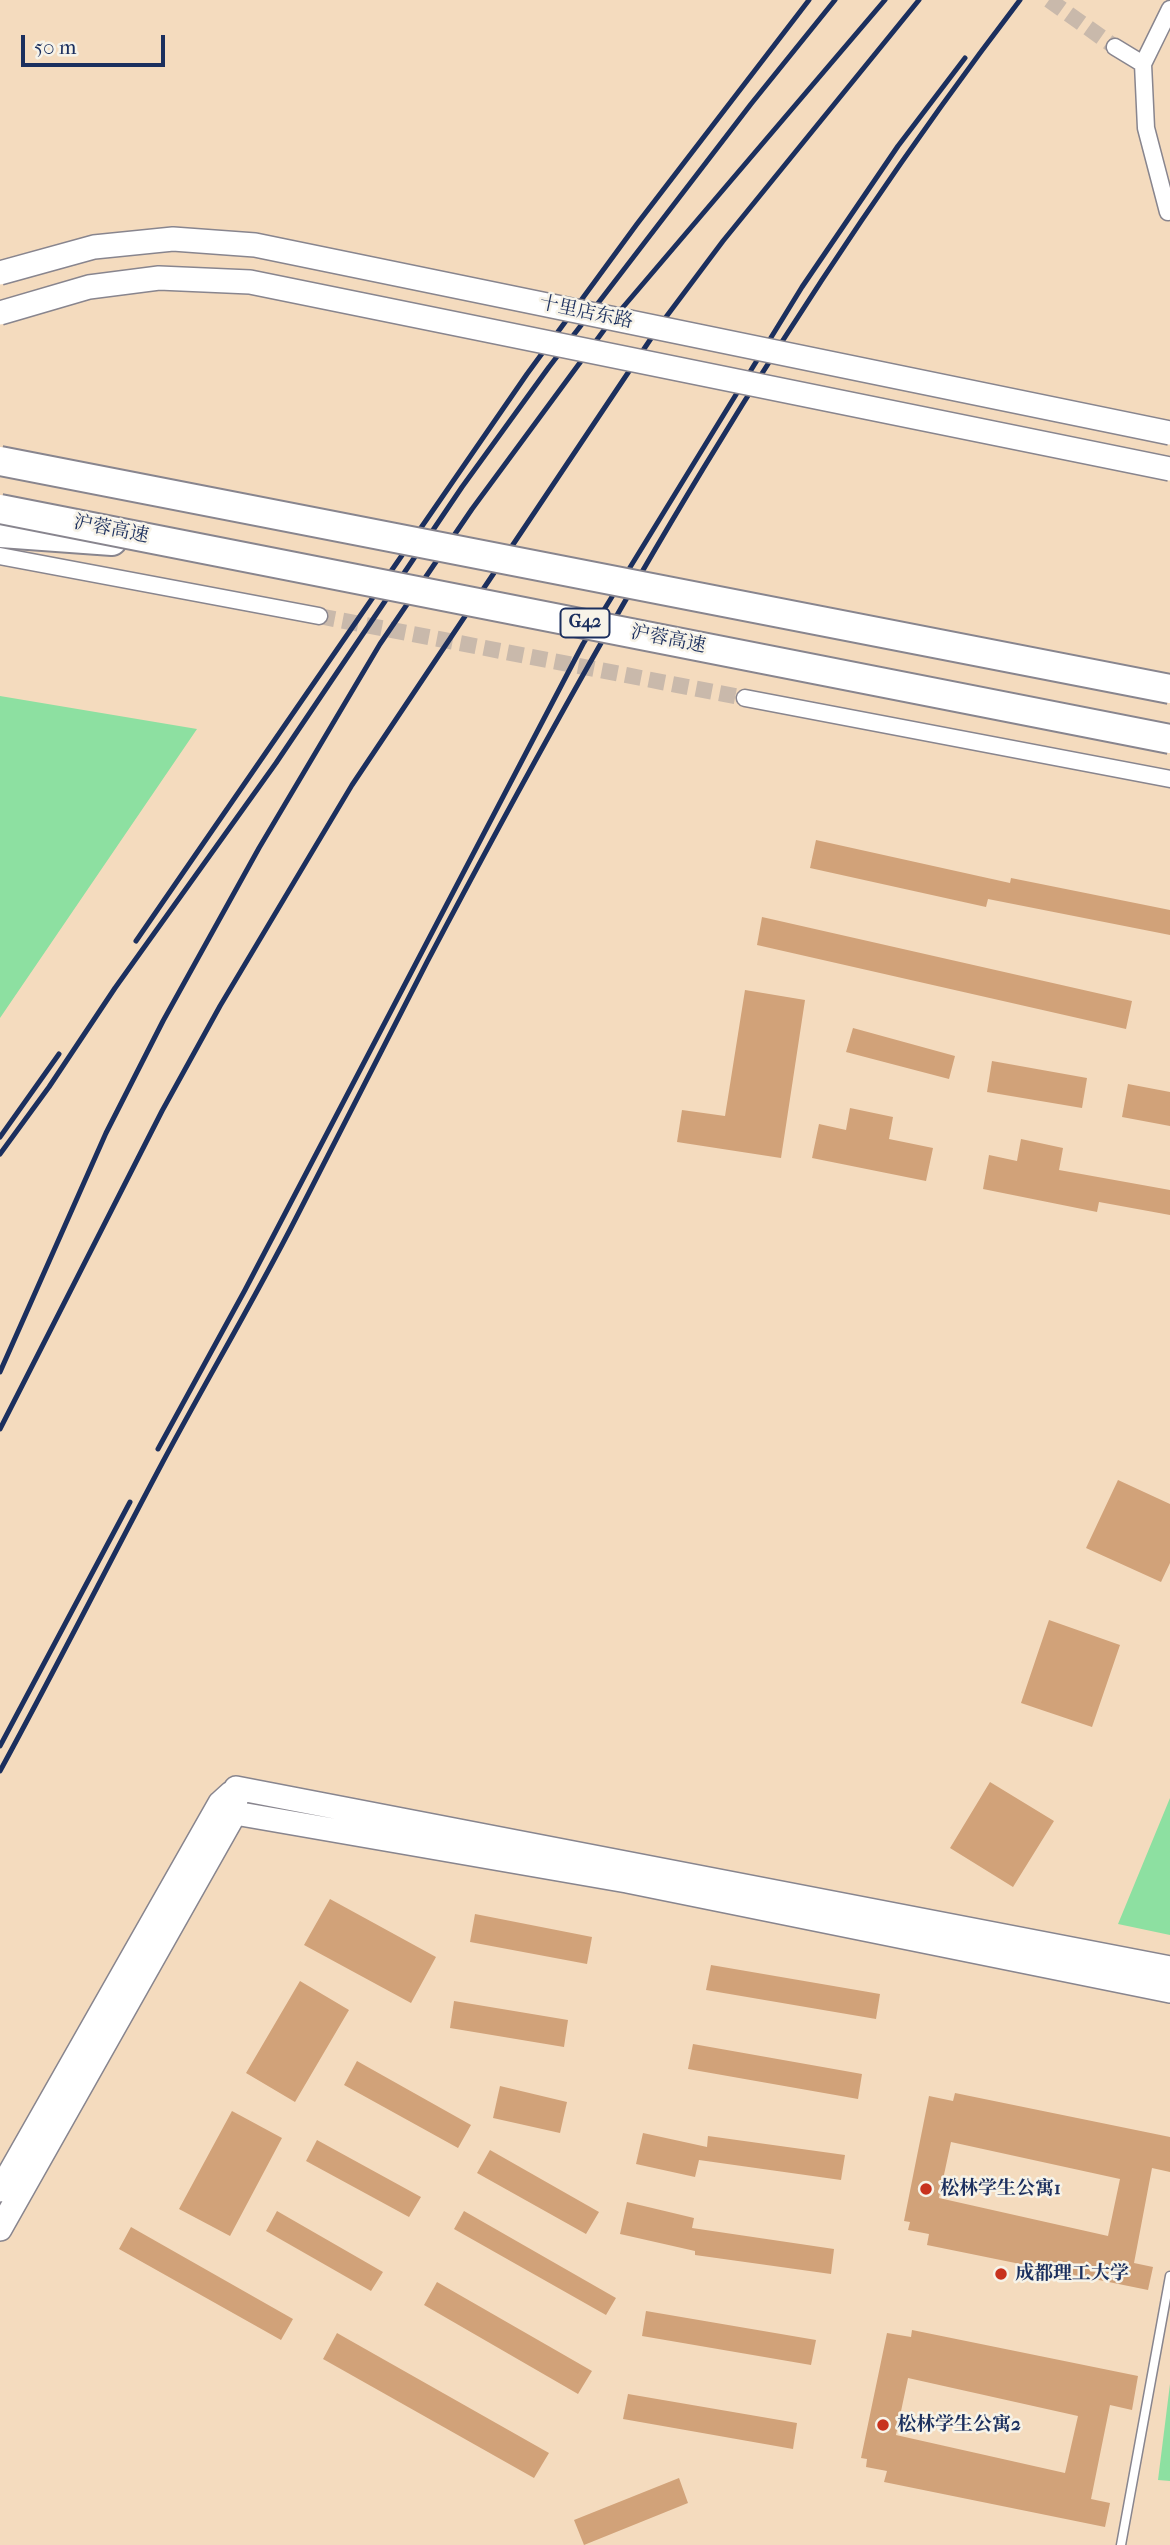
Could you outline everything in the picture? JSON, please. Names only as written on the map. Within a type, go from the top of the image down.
[{"type":"highway","points":[[0,461],[1170,689]]},
{"type":"highway","name":"沪蓉高速","points":[[0,509],[1170,739]]},
{"type":"highway","points":[[0,533],[195,546]]},
{"type":"street","points":[[1168,212],[1146,128],[1143,64],[1170,9]]},
{"type":"street","points":[[1115,47],[1143,64]]},
{"type":"street","name":"十里店东路","points":[[0,273],[93,247],[173,239],[255,245],[1170,433]]},
{"type":"street","name":"十里店东路","points":[[0,313],[89,287],[159,278],[250,282],[1170,469]]},
{"type":"street","points":[[0,556],[319,617]]},
{"type":"street","points":[[745,698],[1170,779]]},
{"type":"street","points":[[230,1801],[1170,1968]]},
{"type":"street","points":[[230,1801],[1170,1991]]},
{"type":"street","points":[[0,2190],[230,1801]]},
{"type":"street","points":[[0,2229],[230,1801]]},
{"type":"lane","points":[[1121,2545],[1170,2276]]},
{"type":"green space","points":[[0,696],[197,729],[0,1018]]},
{"type":"green space","points":[[1170,1798],[1170,1935],[1118,1924]]},
{"type":"green space","points":[[1170,2384],[1170,2481],[1158,2480]]},
{"type":"building","points":[[816,840],[1010,883],[1011,878],[1170,910],[1170,935],[988,899],[986,907],[810,868]]},
{"type":"building","points":[[762,917],[1132,1001],[1126,1029],[757,945]]},
{"type":"building","points":[[745,990],[805,1000],[781,1158],[677,1142],[682,1110],[725,1116]]},
{"type":"building","points":[[853,1028],[955,1056],[949,1079],[846,1052]]},
{"type":"building","points":[[992,1061],[1087,1078],[1082,1108],[987,1092]]},
{"type":"building","points":[[1128,1084],[1170,1092],[1170,1126],[1122,1117]]},
{"type":"building","points":[[850,1108],[893,1117],[889,1139],[933,1148],[926,1181],[812,1158],[819,1124],[846,1130]]},
{"type":"building","points":[[1021,1139],[1063,1148],[1059,1170],[1170,1190],[1170,1215],[1099,1202],[1097,1212],[983,1189],[989,1155],[1017,1161]]},
{"type":"building","points":[[1118,1480],[1170,1504],[1170,1563],[1161,1582],[1086,1548]]},
{"type":"building","points":[[1049,1620],[1120,1645],[1092,1727],[1021,1703]]},
{"type":"building","points":[[990,1782],[1054,1821],[1013,1887],[950,1848]]},
{"type":"building","points":[[330,1899],[436,1957],[411,2003],[304,1945]]},
{"type":"building","points":[[475,1914],[592,1937],[587,1964],[470,1942]]},
{"type":"building","points":[[711,1965],[880,1994],[876,2019],[706,1990]]},
{"type":"building","points":[[300,1981],[349,2010],[295,2102],[246,2073]]},
{"type":"building","points":[[454,2001],[568,2020],[564,2047],[450,2028]]},
{"type":"building","points":[[693,2044],[862,2074],[858,2099],[688,2069]]},
{"type":"building","points":[[357,2061],[471,2125],[458,2148],[344,2085]]},
{"type":"building","points":[[500,2086],[567,2102],[560,2133],[493,2118]]},
{"type":"building","name":"松林学生公寓1","points":[[955,2093],[1170,2137],[1170,2172],[1152,2168],[1134,2263],[1153,2267],[1148,2290],[927,2245],[929,2234],[908,2230],[910,2222],[904,2221],[929,2096],[953,2101]],"holes":[[[951,2142],[1120,2179],[1108,2236],[939,2198]]]},
{"type":"building","points":[[232,2111],[282,2138],[230,2236],[179,2209]]},
{"type":"building","points":[[643,2133],[707,2147],[708,2136],[845,2155],[841,2180],[699,2160],[695,2177],[636,2164]]},
{"type":"building","points":[[317,2140],[421,2197],[409,2217],[306,2161]]},
{"type":"building","points":[[490,2150],[599,2212],[586,2234],[477,2173]]},
{"type":"building","points":[[627,2202],[694,2218],[692,2228],[834,2249],[831,2274],[695,2255],[695,2251],[620,2234]]},
{"type":"building","points":[[277,2211],[383,2272],[371,2291],[266,2231]]},
{"type":"building","points":[[464,2211],[616,2298],[606,2315],[454,2229]]},
{"type":"building","points":[[131,2227],[293,2319],[281,2340],[119,2249]]},
{"type":"building","points":[[437,2282],[592,2371],[578,2394],[424,2305]]},
{"type":"building","points":[[646,2311],[816,2340],[811,2365],[642,2336]]},
{"type":"building","name":"松林学生公寓2","points":[[912,2330],[1138,2376],[1132,2410],[1110,2405],[1091,2499],[1110,2503],[1105,2527],[884,2482],[887,2471],[866,2467],[867,2459],[861,2458],[887,2333],[911,2337]],"holes":[[[908,2378],[1078,2416],[1065,2473],[896,2435]]]},
{"type":"building","points":[[337,2333],[549,2453],[534,2478],[323,2359]]},
{"type":"building","points":[[628,2394],[797,2423],[793,2449],[623,2419]]},
{"type":"building","points":[[679,2478],[688,2503],[584,2545],[574,2520]]},
{"type":"tunnel","points":[[1049,0],[1115,47]]},
{"type":"tunnel","points":[[319,616],[745,698]]},
{"type":"railway","points":[[136,941],[527,374],[637,224],[809,0]]},
{"type":"railway","points":[[0,1154],[276,763],[462,487],[549,367],[751,104],[835,0]]},
{"type":"railway","points":[[0,1372],[106,1133],[163,1021],[259,848],[380,644],[472,509],[607,326],[885,0]]},
{"type":"railway","points":[[0,1429],[162,1111],[220,1006],[352,785],[660,325],[723,241],[919,0]]},
{"type":"railway","points":[[0,1771],[158,1471],[279,1250],[427,962],[632,590],[778,348],[855,229],[1020,0]]},
{"type":"railway","points":[[158,1449],[245,1290],[583,644],[802,287],[898,146],[965,58]]},
{"type":"railway","points":[[0,1137],[59,1054]]},
{"type":"railway","points":[[0,1746],[130,1502]]},
{"type":"place","name":"松林学生公寓1","points":[[926,2189]]},
{"type":"place","name":"成都理工大学","points":[[1001,2274]]},
{"type":"place","name":"松林学生公寓2","points":[[883,2425]]}]
